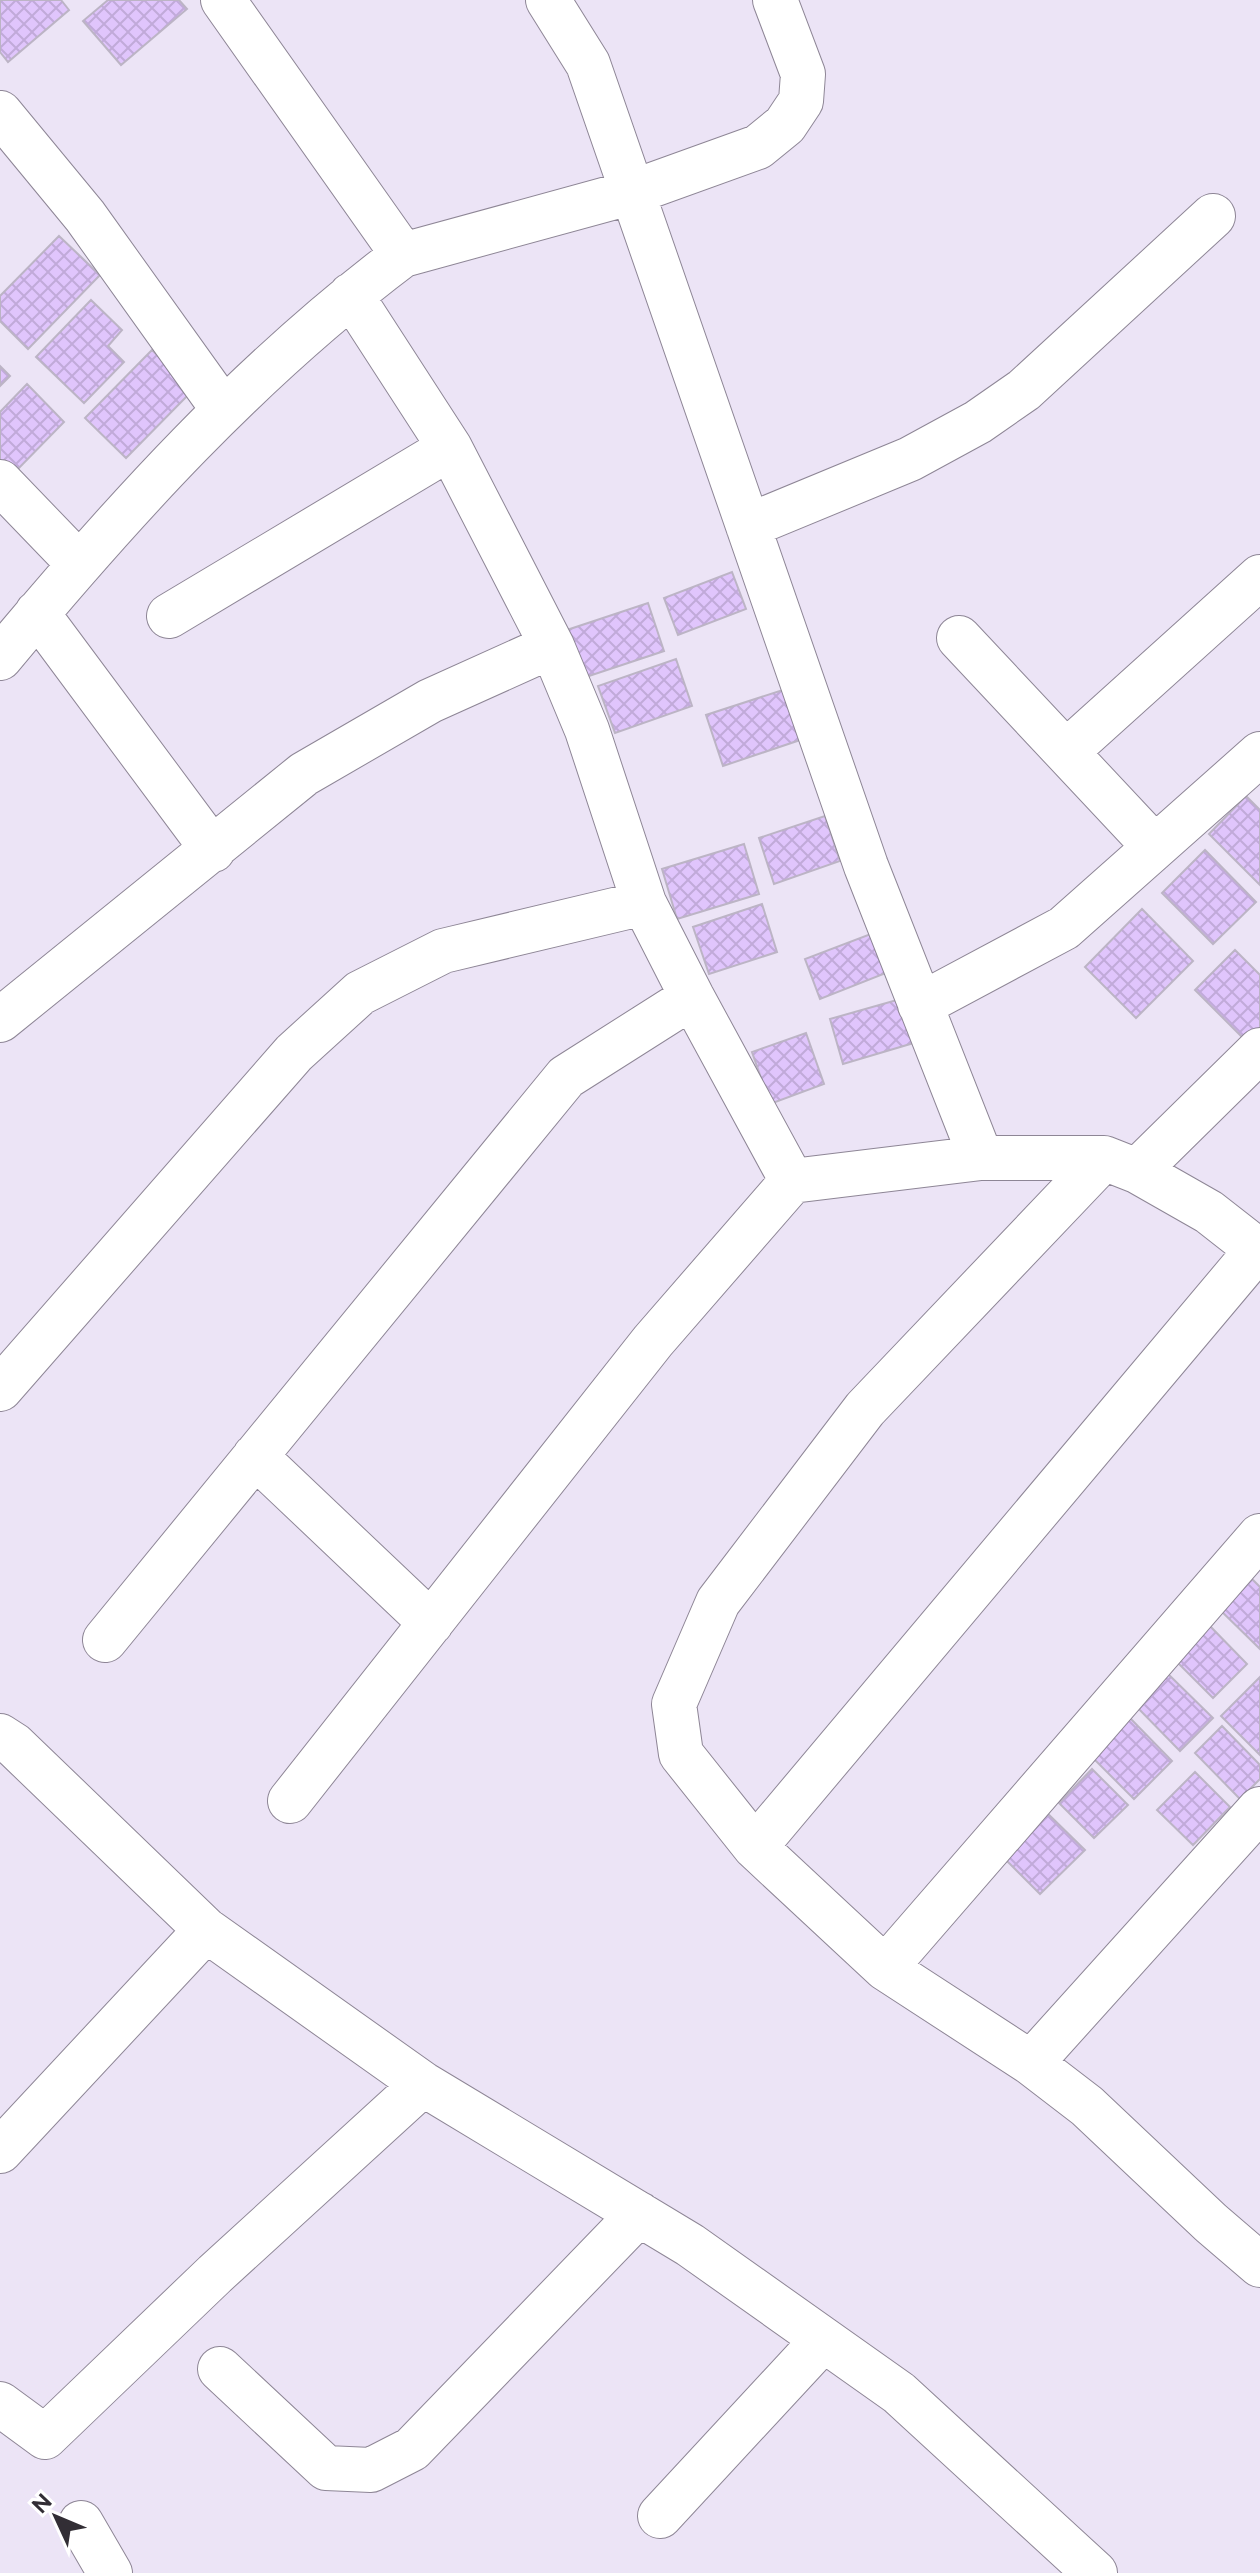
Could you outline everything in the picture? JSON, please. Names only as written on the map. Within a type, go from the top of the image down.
[{"type":"street","points":[[223,0],[403,255]]},
{"type":"street","points":[[548,0],[588,64],[866,866],[981,1158]]},
{"type":"street","points":[[0,658],[78,563],[223,409],[351,295],[403,255],[633,192],[758,147],[785,125],[801,101],[803,74],[775,0]]},
{"type":"street","points":[[0,113],[85,216],[223,409]]},
{"type":"street","points":[[748,526],[910,459],[978,422],[1024,390],[1213,216]]},
{"type":"street","points":[[351,295],[450,448],[552,646],[587,730],[644,903],[792,1181]]},
{"type":"street","points":[[169,616],[450,448]]},
{"type":"street","points":[[0,482],[78,563]]},
{"type":"street","points":[[1066,752],[1260,577]]},
{"type":"street","points":[[37,613],[213,850]]},
{"type":"street","points":[[959,638],[1154,846]]},
{"type":"street","points":[[0,1020],[304,774],[430,701],[552,646]]},
{"type":"street","points":[[920,1005],[1064,928],[1260,754]]},
{"type":"street","points":[[0,1389],[294,1053],[360,993],[443,951],[644,903]]},
{"type":"street","points":[[105,1640],[566,1077],[692,997]]},
{"type":"street","points":[[1260,1050],[1120,1164],[865,1409],[718,1602],[674,1704],[681,1754],[755,1847],[885,1968],[1031,2063],[1087,2106],[1260,2265]]},
{"type":"street","points":[[290,1801],[653,1341],[792,1181],[981,1158],[1120,1164],[1209,1212],[1259,1251],[755,1847]]},
{"type":"street","points":[[255,1456],[431,1623]]},
{"type":"street","points":[[885,1968],[1260,1536]]},
{"type":"street","points":[[0,1736],[14,1745],[206,1930],[423,2084],[690,2245],[899,2393],[1095,2573]]},
{"type":"street","points":[[1031,2063],[1260,1809]]},
{"type":"street","points":[[0,2151],[206,1930]]},
{"type":"street","points":[[0,2404],[45,2437],[215,2274],[423,2084]]},
{"type":"street","points":[[220,2369],[326,2468],[371,2470],[412,2449],[639,2214]]},
{"type":"street","points":[[660,2516],[823,2340]]},
{"type":"street","points":[[81,2523],[110,2573]]},
{"type":"building","points":[[0,0],[61,0],[69,10],[8,62],[0,52]]},
{"type":"building","points":[[108,0],[179,0],[187,9],[121,65],[83,21]]},
{"type":"building","points":[[59,236],[100,275],[28,349],[0,321],[0,296]]},
{"type":"building","points":[[91,300],[122,330],[108,346],[124,362],[84,403],[36,357]]},
{"type":"building","points":[[152,350],[193,390],[126,458],[85,418]]},
{"type":"building","points":[[0,366],[10,376],[0,386]]},
{"type":"building","points":[[27,384],[64,422],[12,475],[0,463],[0,412]]},
{"type":"building","points":[[732,572],[746,609],[678,635],[664,598]]},
{"type":"building","points":[[648,603],[664,651],[583,678],[567,630]]},
{"type":"building","points":[[676,659],[692,706],[615,733],[598,686]]},
{"type":"building","points":[[786,689],[803,739],[723,766],[706,715]]},
{"type":"building","points":[[1246,796],[1260,810],[1260,885],[1209,834]]},
{"type":"building","points":[[825,816],[840,861],[774,884],[759,838]]},
{"type":"building","points":[[744,844],[759,894],[677,919],[662,869]]},
{"type":"building","points":[[1205,850],[1256,902],[1213,944],[1162,893]]},
{"type":"building","points":[[762,904],[777,952],[709,974],[693,927]]},
{"type":"building","points":[[1142,909],[1193,961],[1136,1018],[1085,967]]},
{"type":"building","points":[[876,932],[891,971],[820,999],[805,959]]},
{"type":"building","points":[[1235,950],[1260,975],[1260,1032],[1249,1044],[1195,990]]},
{"type":"building","points":[[904,998],[917,1042],[843,1064],[830,1019]]},
{"type":"building","points":[[806,1033],[824,1084],[770,1104],[752,1052]]},
{"type":"building","points":[[1248,1575],[1260,1587],[1260,1649],[1216,1606]]},
{"type":"building","points":[[1209,1625],[1247,1664],[1213,1698],[1175,1660]]},
{"type":"building","points":[[1164,1670],[1213,1718],[1180,1751],[1132,1702]]},
{"type":"building","points":[[1260,1677],[1260,1755],[1221,1716]]},
{"type":"building","points":[[1129,1717],[1172,1761],[1134,1799],[1090,1755]]},
{"type":"building","points":[[1222,1726],[1260,1765],[1260,1779],[1240,1799],[1195,1753]]},
{"type":"building","points":[[1092,1769],[1128,1805],[1094,1838],[1059,1803]]},
{"type":"building","points":[[1195,1772],[1230,1807],[1193,1845],[1157,1810]]},
{"type":"building","points":[[1040,1806],[1085,1850],[1040,1894],[996,1850]]}]
